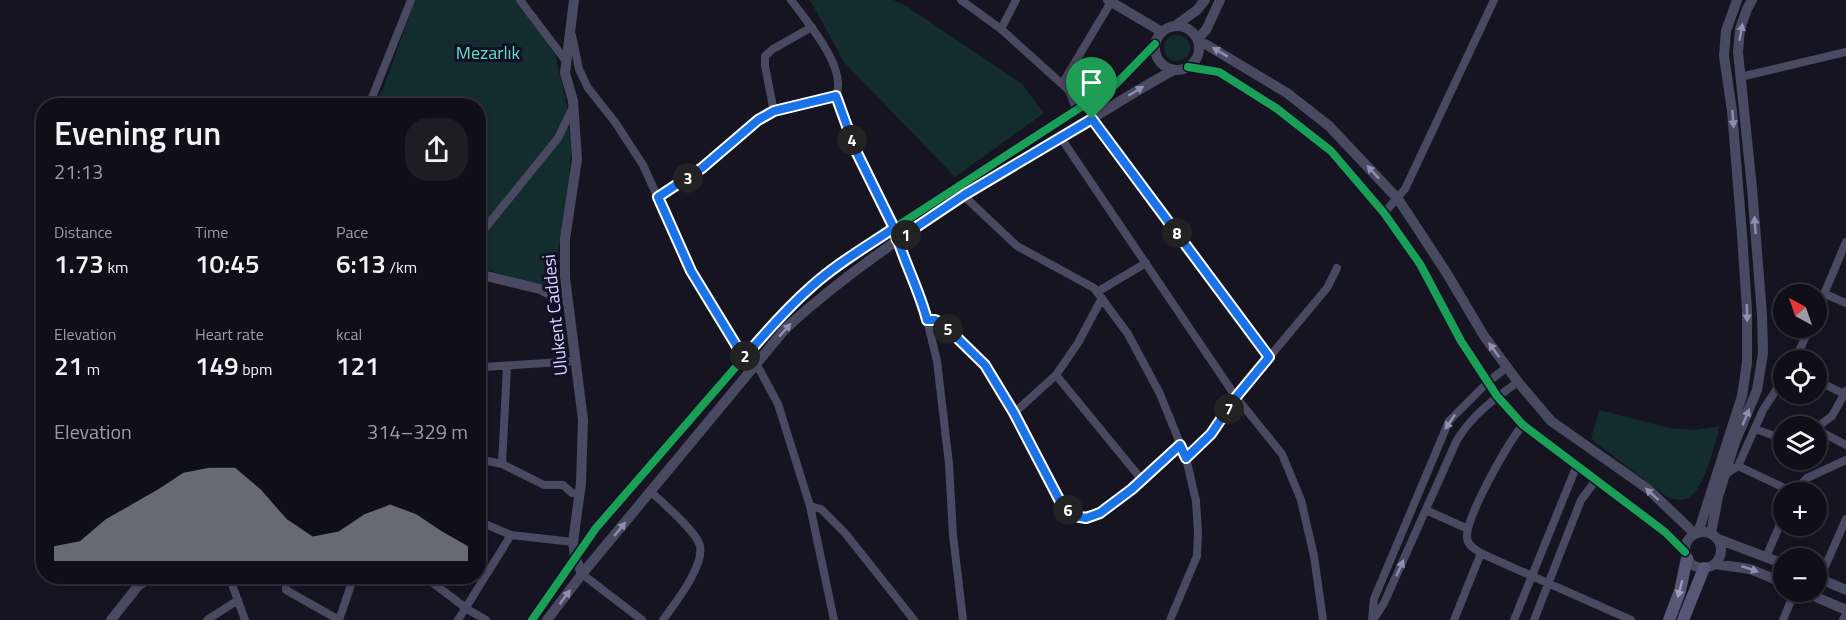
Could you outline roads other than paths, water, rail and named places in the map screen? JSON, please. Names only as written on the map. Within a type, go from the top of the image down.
[{"type":"main road","points":[[1669,620],[1680,591],[1686,555]]},
{"type":"main road","points":[[1683,620],[1710,566]]},
{"type":"street","points":[[372,98],[411,0]]},
{"type":"street","points":[[520,0],[566,61]]},
{"type":"street","name":"Ulukent Caddesi","points":[[574,0],[565,73],[573,106],[577,159],[565,238],[565,278],[583,420],[579,494],[573,542],[575,556],[582,574]]},
{"type":"street","points":[[791,0],[820,39],[835,69],[839,88],[836,96],[856,151],[894,228],[927,320],[937,361],[963,620]]},
{"type":"street","points":[[961,0],[1000,29],[1062,84],[1069,91],[1077,111]]},
{"type":"street","points":[[1000,29],[1016,0]]},
{"type":"street","points":[[532,620],[596,528],[774,322],[812,286],[851,256],[1115,85],[1155,44],[1162,32],[1175,26],[1197,10],[1205,0]]},
{"type":"street","points":[[1188,67],[1197,56],[1197,40],[1206,30],[1220,0]]},
{"type":"street","points":[[1384,213],[1398,199],[1411,177],[1494,0]]},
{"type":"street","points":[[1686,555],[1687,542],[1697,534],[1742,396],[1748,363],[1743,234],[1732,111],[1724,56],[1726,31],[1737,0]]},
{"type":"street","points":[[1710,566],[1721,555],[1722,549],[1714,536],[1718,497],[1735,442],[1757,390],[1763,353],[1752,188],[1738,52],[1740,29],[1752,0]]},
{"type":"street","points":[[1062,84],[1110,1],[1162,32]]},
{"type":"street","points":[[1175,26],[1189,30],[1197,40],[1287,93],[1321,120],[1398,199],[1446,272],[1484,336],[1551,421],[1648,489],[1697,534],[1714,536],[1773,560]]},
{"type":"street","points":[[774,111],[765,56],[812,27]]},
{"type":"street","points":[[570,29],[579,69],[588,88],[615,122],[643,165],[691,271],[744,358]]},
{"type":"street","points":[[1155,44],[1155,52],[1161,64],[1174,70]]},
{"type":"street","points":[[1740,78],[1846,52]]},
{"type":"street","points":[[547,620],[582,574],[786,328],[814,302],[897,240],[964,195],[1142,87],[1174,70],[1188,67],[1219,72],[1276,108],[1330,151],[1384,213],[1420,264],[1461,341],[1497,396],[1523,425],[1665,532],[1694,566],[1750,568],[1773,578]]},
{"type":"street","points":[[658,197],[702,168],[758,120],[774,111],[836,96]]},
{"type":"street","points":[[486,227],[558,138],[573,106]]},
{"type":"street","points":[[1092,119],[1269,357]]},
{"type":"street","points":[[1061,138],[1236,397],[1282,454],[1301,500],[1314,556],[1323,620]]},
{"type":"street","points":[[964,195],[1017,246],[1094,288],[1128,334],[1160,394],[1186,458],[1196,501],[1197,556],[1170,620]]},
{"type":"street","points":[[1827,291],[1846,242]]},
{"type":"street","points":[[1014,413],[1056,375],[1078,343],[1100,295],[1146,263]]},
{"type":"street","points":[[1186,458],[1211,434],[1236,397],[1327,288],[1337,268]]},
{"type":"street","points":[[486,276],[540,290],[568,303]]},
{"type":"street","points":[[1827,294],[1846,303]]},
{"type":"street","points":[[927,320],[942,323],[985,365],[1014,413],[1061,503],[1075,516],[1086,518],[1100,513],[1142,480],[1180,445]]},
{"type":"street","points":[[486,366],[576,361]]},
{"type":"street","points":[[757,365],[778,404],[810,506],[834,620]]},
{"type":"street","points":[[502,464],[507,366]]},
{"type":"street","points":[[1372,620],[1374,599],[1449,421],[1488,382],[1507,367]]},
{"type":"street","points":[[1056,375],[1142,480]]},
{"type":"street","points":[[1372,620],[1384,603],[1457,440],[1467,423],[1497,396],[1518,382]]},
{"type":"street","points":[[1827,385],[1846,394],[1827,422]]},
{"type":"street","points":[[1726,474],[1738,466],[1763,410],[1773,395]]},
{"type":"street","points":[[1523,425],[1513,437],[1490,479],[1468,529],[1467,540],[1470,546],[1548,584],[1631,620]]},
{"type":"street","points":[[1755,429],[1773,435]]},
{"type":"street","points":[[1827,434],[1846,445]]},
{"type":"street","points":[[1803,482],[1846,460]]},
{"type":"street","points":[[486,461],[502,464],[544,485],[563,485],[572,493],[579,494]]},
{"type":"street","points":[[1514,620],[1578,465]]},
{"type":"street","points":[[1738,466],[1773,483]]},
{"type":"street","points":[[1534,620],[1581,500],[1596,480]]},
{"type":"street","points":[[650,491],[690,530],[700,546],[697,567],[663,620]]},
{"type":"street","points":[[810,506],[821,509],[845,533],[914,620]]},
{"type":"street","points":[[1426,510],[1468,529]]},
{"type":"street","points":[[1827,559],[1846,519]]},
{"type":"street","points":[[486,524],[511,535],[573,542]]},
{"type":"street","points":[[486,576],[511,535]]},
{"type":"street","points":[[1766,557],[1775,536]]},
{"type":"street","points":[[1454,620],[1481,553]]},
{"type":"street","points":[[582,574],[642,620]]},
{"type":"street","points":[[1827,582],[1846,590]]},
{"type":"street","points":[[111,620],[141,584]]},
{"type":"street","points":[[232,584],[245,620]]},
{"type":"street","points":[[287,584],[286,590],[339,620],[351,584]]},
{"type":"street","points":[[434,584],[466,609],[486,620]]},
{"type":"street","points":[[458,620],[481,584]]},
{"type":"street","points":[[207,620],[238,600]]},
{"type":"street","points":[[1783,620],[1790,602]]},
{"type":"street","points":[[1825,602],[1846,612],[1844,620]]},
{"type":"park label","name":"Mezarlık","points":[[488,53]]}]
